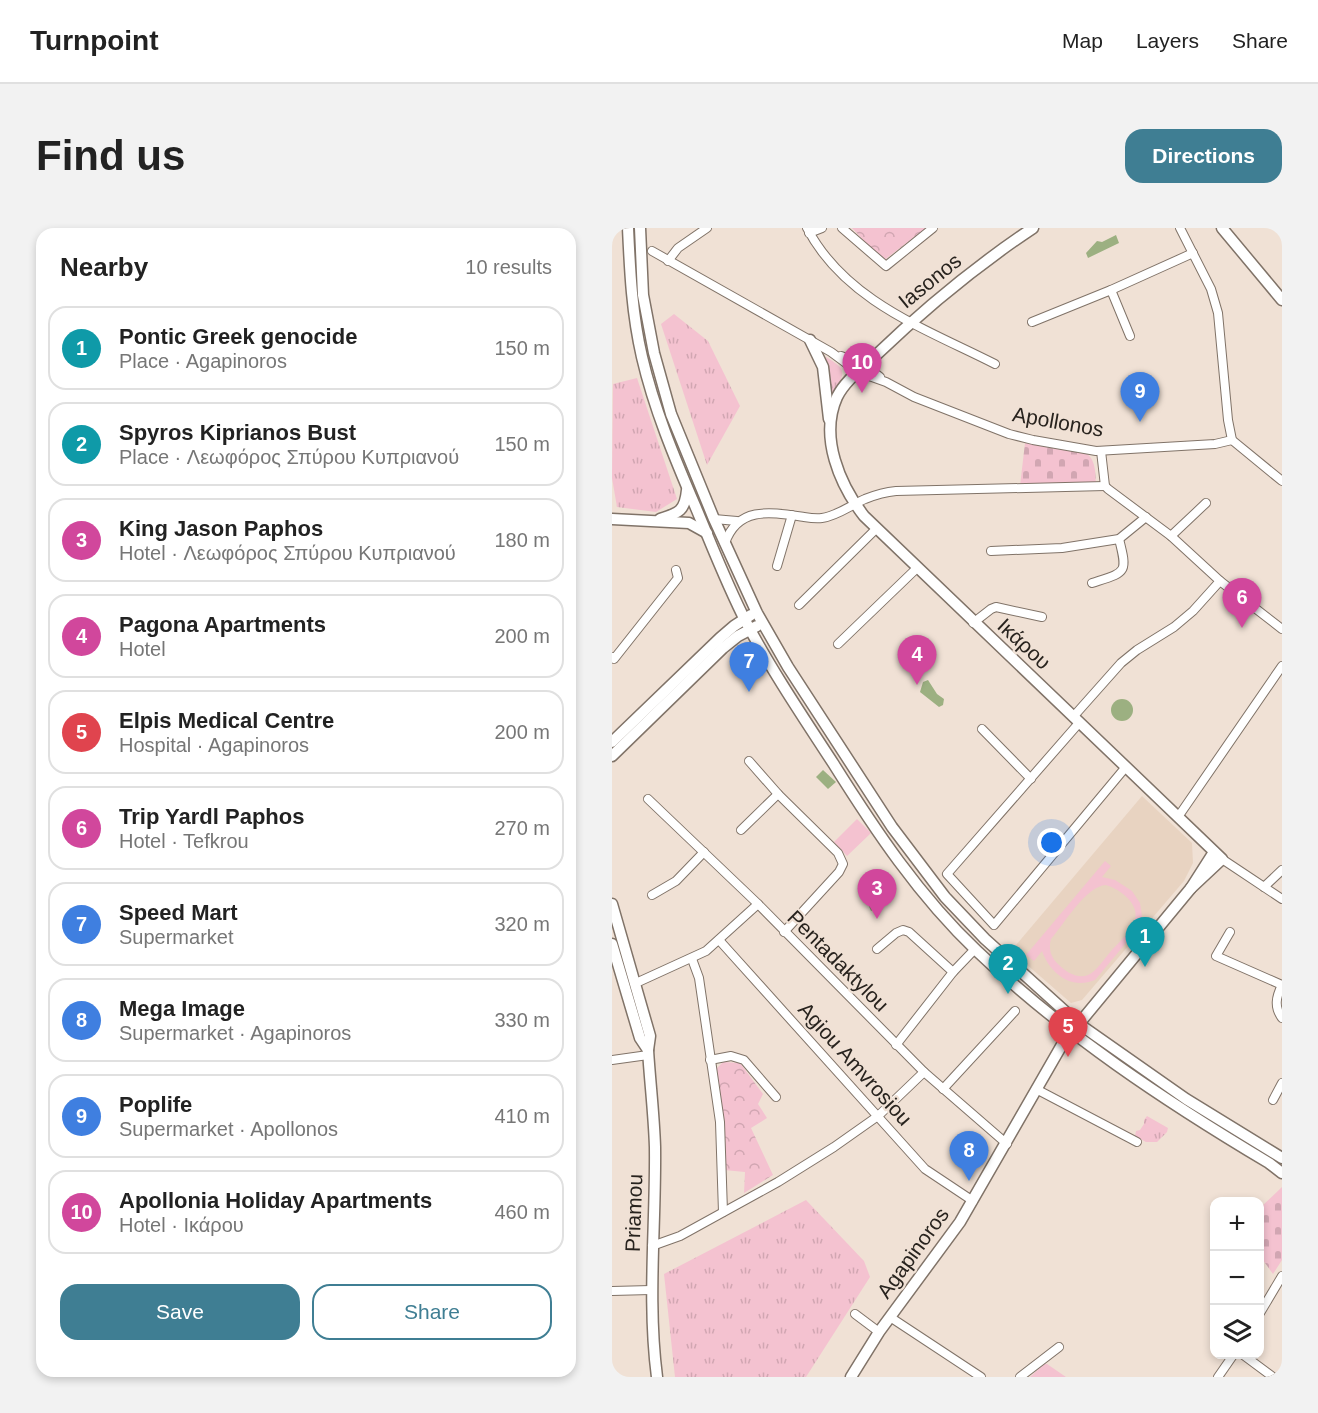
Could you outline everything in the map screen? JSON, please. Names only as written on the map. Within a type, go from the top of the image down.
[{"type":"main road","points":[[628,228],[630,296],[642,358],[664,431],[687,489],[750,629],[876,832],[910,876],[975,949],[1030,998],[1282,1158]]},
{"type":"main road","points":[[639,228],[643,295],[654,354],[671,414],[714,519],[757,613],[835,742],[908,849],[945,897],[1076,1028],[1151,1090],[1282,1173]]},
{"type":"main road","name":"Iasonos","points":[[861,369],[911,321],[1009,244],[1033,228]]},
{"type":"main road","points":[[1223,229],[1282,300]]},
{"type":"main road","points":[[810,340],[823,367],[831,431]]},
{"type":"main road","name":"Ικάρου","points":[[861,369],[837,397],[831,431],[837,467],[844,486],[855,504],[973,623],[1218,855]]},
{"type":"main road","points":[[654,520],[679,512],[686,502],[687,489]]},
{"type":"main road","points":[[612,520],[689,523],[707,533]]},
{"type":"main road","points":[[612,742],[720,638],[757,613]]},
{"type":"main road","points":[[612,756],[723,648],[762,623]]},
{"type":"main road","points":[[1196,835],[1201,849],[1200,873]]},
{"type":"main road","name":"Agapinoros","points":[[1191,888],[1200,881],[1218,855]]},
{"type":"main road","name":"Agapinoros","points":[[851,1377],[879,1332],[945,1244],[973,1201],[1063,1043],[1191,888],[1200,873],[1218,855]]},
{"type":"main road","name":"Priamou","points":[[612,904],[650,1036],[648,1053],[655,1145],[651,1290],[657,1377]]},
{"type":"main road","name":"Priamou","points":[[612,944],[640,1038],[648,1053]]},
{"type":"street","points":[[668,261],[678,248],[707,228]]},
{"type":"street","points":[[822,228],[808,230],[824,256],[851,283],[887,310],[995,364]]},
{"type":"street","points":[[842,228],[886,266],[933,228]]},
{"type":"street","points":[[1180,228],[1211,289],[1218,313],[1232,440],[1282,481]]},
{"type":"street","name":"Apollonos","points":[[652,251],[914,397],[1009,434],[1049,444],[1101,451],[1215,444],[1232,440]]},
{"type":"street","points":[[1032,322],[1193,253]]},
{"type":"street","points":[[1111,290],[1131,336]]},
{"type":"street","points":[[1101,451],[1105,486]]},
{"type":"street","points":[[725,543],[730,530],[737,521],[745,517],[760,514],[822,518],[882,493],[903,490],[1105,486],[1171,536],[1220,581],[1282,629]]},
{"type":"street","points":[[1171,536],[1206,503]]},
{"type":"street","points":[[777,566],[792,516]]},
{"type":"street","points":[[991,551],[1062,548],[1119,539],[1146,517]]},
{"type":"street","points":[[714,519],[737,521]]},
{"type":"street","points":[[799,605],[877,528]]},
{"type":"street","points":[[1092,583],[1118,575],[1122,571],[1125,562],[1119,539]]},
{"type":"street","points":[[838,644],[917,568]]},
{"type":"street","points":[[613,658],[678,578],[676,570]]},
{"type":"street","points":[[1125,768],[994,925],[947,874],[1031,779],[1121,663],[1173,627],[1193,610],[1220,581]]},
{"type":"street","points":[[973,623],[993,607],[1042,617]]},
{"type":"street","points":[[1178,818],[1282,666]]},
{"type":"street","points":[[981,729],[1031,779]]},
{"type":"street","points":[[749,761],[778,795],[838,852],[843,864],[839,872],[784,932]]},
{"type":"street","points":[[741,830],[778,795]]},
{"type":"street","name":"Pentadaktylou","points":[[648,800],[758,904],[924,1072],[1006,1144]]},
{"type":"street","points":[[652,895],[676,881],[704,852]]},
{"type":"street","name":"Ικάρου","points":[[1218,855],[1282,899]]},
{"type":"street","points":[[1264,887],[1282,870]]},
{"type":"street","points":[[636,983],[692,959],[719,940],[730,927],[758,904]]},
{"type":"street","points":[[878,949],[896,933],[903,930],[909,932],[953,972]]},
{"type":"street","points":[[1230,932],[1216,956],[1282,985],[1276,1003],[1282,1018]]},
{"type":"street","name":"Agiou Amvrosiou","points":[[719,940],[925,1169],[973,1201]]},
{"type":"street","points":[[896,1045],[953,972],[975,949]]},
{"type":"street","points":[[692,959],[699,978],[720,1122],[723,1212]]},
{"type":"street","points":[[943,1089],[1015,1011]]},
{"type":"street","points":[[612,1060],[648,1053]]},
{"type":"street","points":[[710,1060],[731,1056],[744,1060],[776,1096]]},
{"type":"street","points":[[652,1246],[680,1236],[784,1178],[878,1116],[924,1072]]},
{"type":"street","points":[[1274,1100],[1282,1083]]},
{"type":"street","points":[[1035,1089],[1137,1142]]},
{"type":"street","points":[[1264,1306],[1282,1276]]},
{"type":"street","points":[[612,1292],[651,1290]]},
{"type":"street","points":[[855,1314],[879,1332]]},
{"type":"street","points":[[890,1317],[981,1377]]},
{"type":"street","points":[[1020,1377],[1059,1347]]},
{"type":"street","points":[[1218,1377],[1231,1359]]},
{"type":"street","points":[[1249,1359],[1273,1377]]},
{"type":"shaded area","points":[[1116,235],[1119,243],[1088,258],[1086,253],[1097,241],[1102,242]]},
{"type":"shaded area","points":[[928,680],[937,694],[944,699],[943,705],[939,707],[920,692],[923,682]]},
{"type":"shaded area","points":[[1118,699],[1126,699],[1133,706],[1133,714],[1126,721],[1118,721],[1111,714],[1111,706]]},
{"type":"shaded area","points":[[823,770],[836,782],[828,789],[816,777]]},
{"type":"shaded area","points":[[1142,796],[1192,843],[1193,863],[1184,881],[1082,1000],[1071,1003],[1011,951]]},
{"type":"shaded area","points":[[878,890],[884,893],[884,897],[877,900],[875,909],[871,911],[868,904],[869,899],[876,895]]},
{"type":"green space","points":[[852,228],[926,228],[883,261]]},
{"type":"green space","points":[[674,314],[708,341],[740,406],[707,465],[661,324]]},
{"type":"green space","points":[[826,357],[838,365],[842,372],[833,394],[830,393],[830,381],[824,359]]},
{"type":"green space","points":[[637,378],[677,499],[656,512],[617,507],[612,478],[613,384]]},
{"type":"green space","points":[[1025,443],[1085,452],[1093,462],[1096,483],[1020,486]]},
{"type":"green space","points":[[857,819],[871,833],[847,856],[834,842]]},
{"type":"green space","points":[[1105,861],[1111,866],[1102,877],[1115,880],[1132,891],[1140,903],[1141,923],[1095,980],[1086,983],[1069,981],[1062,978],[1050,966],[1042,951],[1034,961],[1026,955]],"holes":[[[1106,885],[1112,887],[1132,904],[1136,916],[1132,926],[1094,971],[1084,976],[1072,974],[1054,959],[1050,950],[1051,939],[1091,892]]]},
{"type":"green space","points":[[723,1062],[740,1063],[763,1094],[758,1104],[767,1118],[751,1128],[773,1175],[744,1193],[745,1172],[724,1170],[724,1124],[717,1068]]},
{"type":"green space","points":[[1147,1116],[1168,1128],[1157,1142],[1146,1142],[1135,1136]]},
{"type":"green space","points":[[1282,1187],[1282,1260],[1273,1274],[1264,1262],[1264,1204]]},
{"type":"green space","points":[[806,1200],[864,1261],[870,1277],[806,1377],[675,1377],[664,1274]]},
{"type":"green space","points":[[1044,1364],[1047,1364],[1066,1377],[1030,1377]]},
{"type":"place","name":"Apollonia Holiday Apartments","points":[[862,393]]},
{"type":"place","name":"Poplife","points":[[1140,422]]},
{"type":"place","name":"Trip Yardl Paphos","points":[[1242,628]]},
{"type":"place","name":"Pagona Apartments","points":[[917,685]]},
{"type":"place","name":"Speed Mart","points":[[749,692]]},
{"type":"place","name":"King Jason Paphos","points":[[877,919]]},
{"type":"place","name":"Pontic Greek genocide","points":[[1145,967]]},
{"type":"place","name":"Spyros Kiprianos Bust","points":[[1008,994]]},
{"type":"place","name":"Elpis Medical Centre","points":[[1068,1057]]},
{"type":"place","name":"Mega Image","points":[[969,1181]]}]
